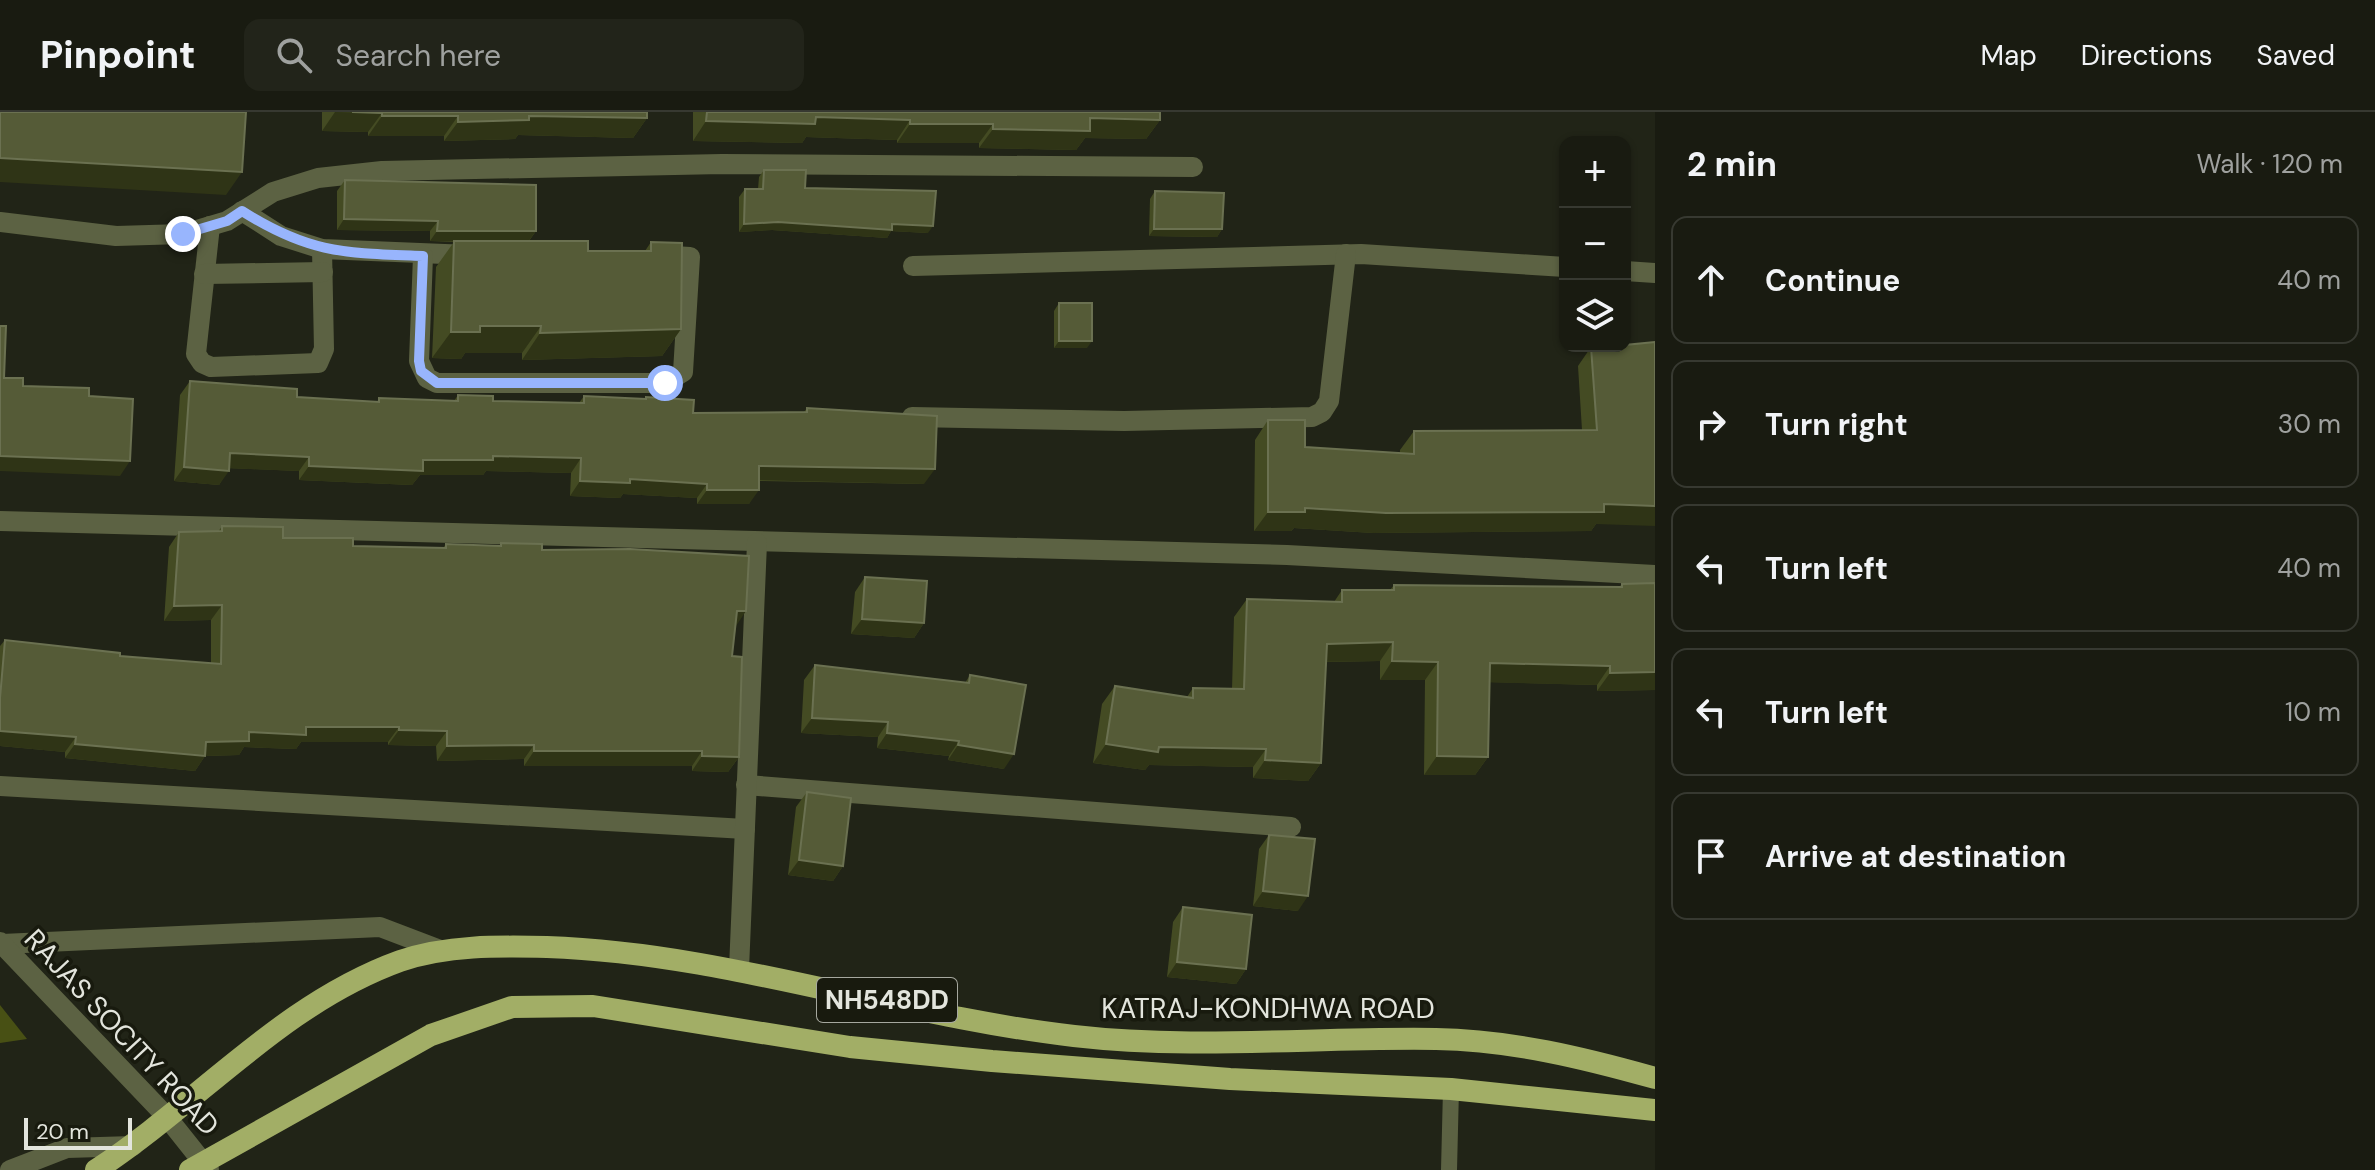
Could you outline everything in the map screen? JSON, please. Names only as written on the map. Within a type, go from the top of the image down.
[{"type":"highway","name":"KATRAJ-KONDHWA ROAD","points":[[166,1116],[305,1008],[400,961],[443,951],[491,946],[589,949],[739,969],[996,1023],[1074,1036],[1199,1044],[1439,1039],[1531,1048],[1655,1078]]},
{"type":"highway","name":"NH548DD","points":[[201,1166],[431,1035],[512,1007],[593,1006],[850,1047],[992,1061],[1230,1079],[1451,1089],[1655,1110]]},
{"type":"highway","name":"NH548DD","points":[[96,1170],[133,1146],[166,1116]]},
{"type":"street","points":[[0,222],[116,236],[183,234],[210,226],[273,192],[318,178],[382,171],[722,164],[1193,167]]},
{"type":"street","points":[[242,211],[281,236],[322,249],[423,256],[485,255]]},
{"type":"street","points":[[210,226],[196,354],[202,363],[211,367],[309,366],[323,356],[322,249]]},
{"type":"street","points":[[913,266],[1346,254],[1559,267]]},
{"type":"street","points":[[887,417],[1124,421],[1312,417],[1322,412],[1329,401],[1346,254]]},
{"type":"street","points":[[423,256],[419,361],[427,378],[437,383],[665,383],[674,380],[685,364],[690,257],[639,255]]},
{"type":"street","points":[[1631,271],[1655,273]]},
{"type":"street","points":[[204,274],[323,272]]},
{"type":"street","points":[[0,521],[1287,555],[1655,575]]},
{"type":"street","points":[[739,969],[757,543]]},
{"type":"street","points":[[746,785],[1291,827]]},
{"type":"street","points":[[0,786],[745,829]]},
{"type":"street","points":[[1,943],[380,927],[443,951]]},
{"type":"street","name":"RAJAS SOCITY ROAD","points":[[1,943],[166,1116],[201,1166]]},
{"type":"street","points":[[10,1170],[67,1148],[133,1146]]},
{"type":"lane","points":[[1449,1170],[1451,1089]]},
{"type":"green space","points":[[0,1005],[27,1039],[0,1043]]},
{"type":"building","points":[[0,112],[246,112],[242,172],[0,158]]},
{"type":"building","points":[[352,112],[647,112],[647,118],[529,116],[529,120],[458,122],[458,116],[382,116],[382,113]]},
{"type":"building","points":[[707,112],[1160,112],[1160,120],[1090,118],[1090,131],[993,129],[993,124],[910,124],[910,120],[816,117],[815,124],[706,121]]},
{"type":"building","points":[[764,170],[806,170],[805,188],[936,191],[933,226],[892,224],[892,230],[778,222],[744,224],[745,189],[763,189]]},
{"type":"building","points":[[345,180],[536,185],[536,231],[437,231],[438,221],[344,219]]},
{"type":"building","points":[[1155,191],[1224,193],[1222,229],[1154,229]]},
{"type":"building","points":[[454,241],[588,241],[588,251],[651,251],[651,242],[682,243],[681,329],[540,333],[541,326],[480,326],[480,332],[451,332]]},
{"type":"building","points":[[1059,303],[1092,303],[1092,341],[1059,341]]},
{"type":"building","points":[[0,326],[6,326],[4,378],[23,378],[23,386],[89,388],[89,396],[133,399],[130,461],[0,456]]},
{"type":"building","points":[[1655,342],[1655,506],[1604,504],[1604,512],[1386,513],[1305,508],[1305,512],[1268,512],[1268,420],[1305,420],[1305,447],[1414,454],[1414,431],[1597,430],[1591,352],[1631,352],[1631,344]]},
{"type":"building","points":[[190,381],[297,389],[297,397],[379,402],[379,398],[458,401],[458,395],[493,396],[493,401],[584,403],[584,396],[646,397],[694,400],[693,413],[807,412],[807,408],[937,416],[935,469],[759,466],[759,490],[707,490],[707,484],[630,479],[630,483],[580,481],[581,458],[493,456],[493,460],[423,460],[423,471],[309,466],[309,457],[230,453],[229,471],[184,467]]},
{"type":"building","points":[[222,526],[283,527],[283,538],[353,538],[353,546],[446,548],[446,544],[542,544],[542,550],[630,549],[749,556],[746,611],[737,611],[732,656],[742,657],[739,757],[702,756],[702,751],[534,751],[534,745],[447,746],[447,731],[399,730],[399,727],[306,727],[306,735],[249,732],[249,741],[206,742],[205,756],[75,744],[76,737],[0,731],[5,640],[120,653],[120,656],[221,664],[222,605],[174,606],[179,532],[222,531]]},
{"type":"building","points":[[865,577],[927,581],[924,623],[862,619]]},
{"type":"building","points":[[1655,583],[1655,672],[1610,673],[1610,666],[1490,663],[1488,757],[1437,756],[1438,662],[1392,661],[1393,642],[1327,644],[1321,763],[1265,760],[1266,749],[1159,747],[1158,752],[1106,744],[1115,686],[1193,698],[1193,688],[1244,689],[1247,599],[1342,602],[1342,590],[1394,590],[1394,585],[1622,587],[1622,584]]},
{"type":"building","points":[[815,665],[969,683],[970,675],[1026,685],[1014,754],[958,745],[959,741],[887,733],[888,722],[812,718]]},
{"type":"building","points":[[807,792],[851,798],[843,866],[799,860]]},
{"type":"building","points":[[1269,835],[1315,839],[1308,896],[1263,891]]},
{"type":"building","points":[[1183,907],[1252,915],[1246,969],[1177,962]]},
{"type":"route","points":[[183,234],[227,221],[242,211],[281,236],[322,249],[423,256],[419,361],[421,371],[437,383],[665,383]]}]
